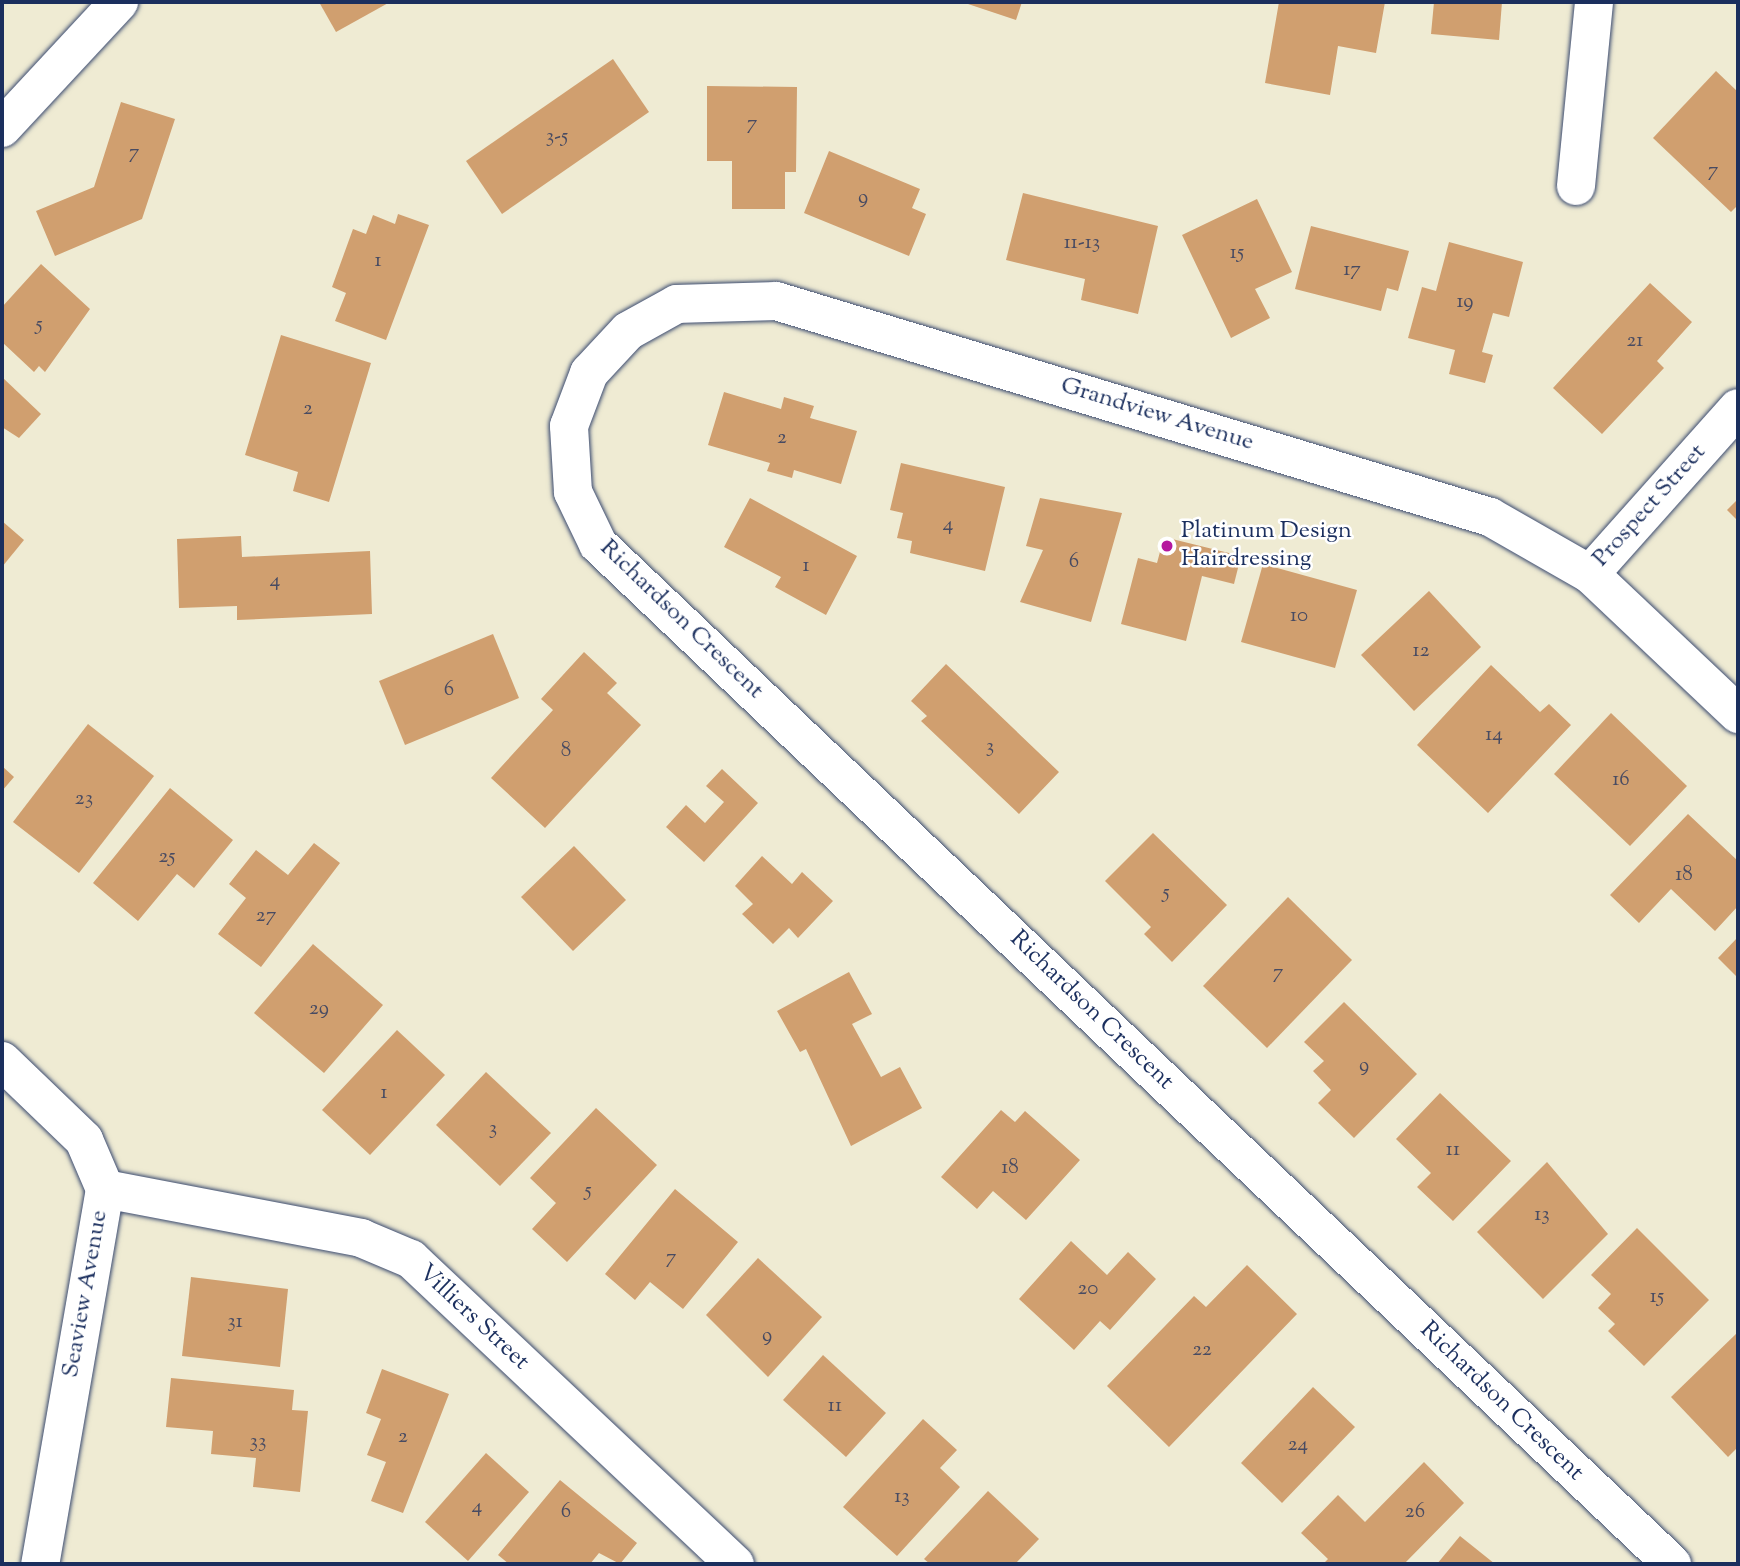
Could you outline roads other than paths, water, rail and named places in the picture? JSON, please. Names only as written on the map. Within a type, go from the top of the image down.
[{"type":"street","points":[[2,128],[120,2]]},
{"type":"street","points":[[1576,186],[1594,2]]},
{"type":"street","name":"Grandview Avenue","points":[[569,426],[589,373],[628,331],[677,303],[776,301],[1490,517],[1590,574],[1738,714]]},
{"type":"street","name":"Prospect Street","points":[[1590,574],[1738,408]]},
{"type":"street","name":"Richardson Crescent","points":[[569,426],[573,492],[598,544],[1672,1564]]},
{"type":"street","name":"Seaview Avenue","points":[[2,1061],[84,1140],[104,1189],[40,1564]]},
{"type":"street","name":"Villiers Street","points":[[104,1189],[361,1238],[411,1259],[735,1564]]},
{"type":"place","name":"Platinum Design Hairdressing","points":[[1167,546]]}]
